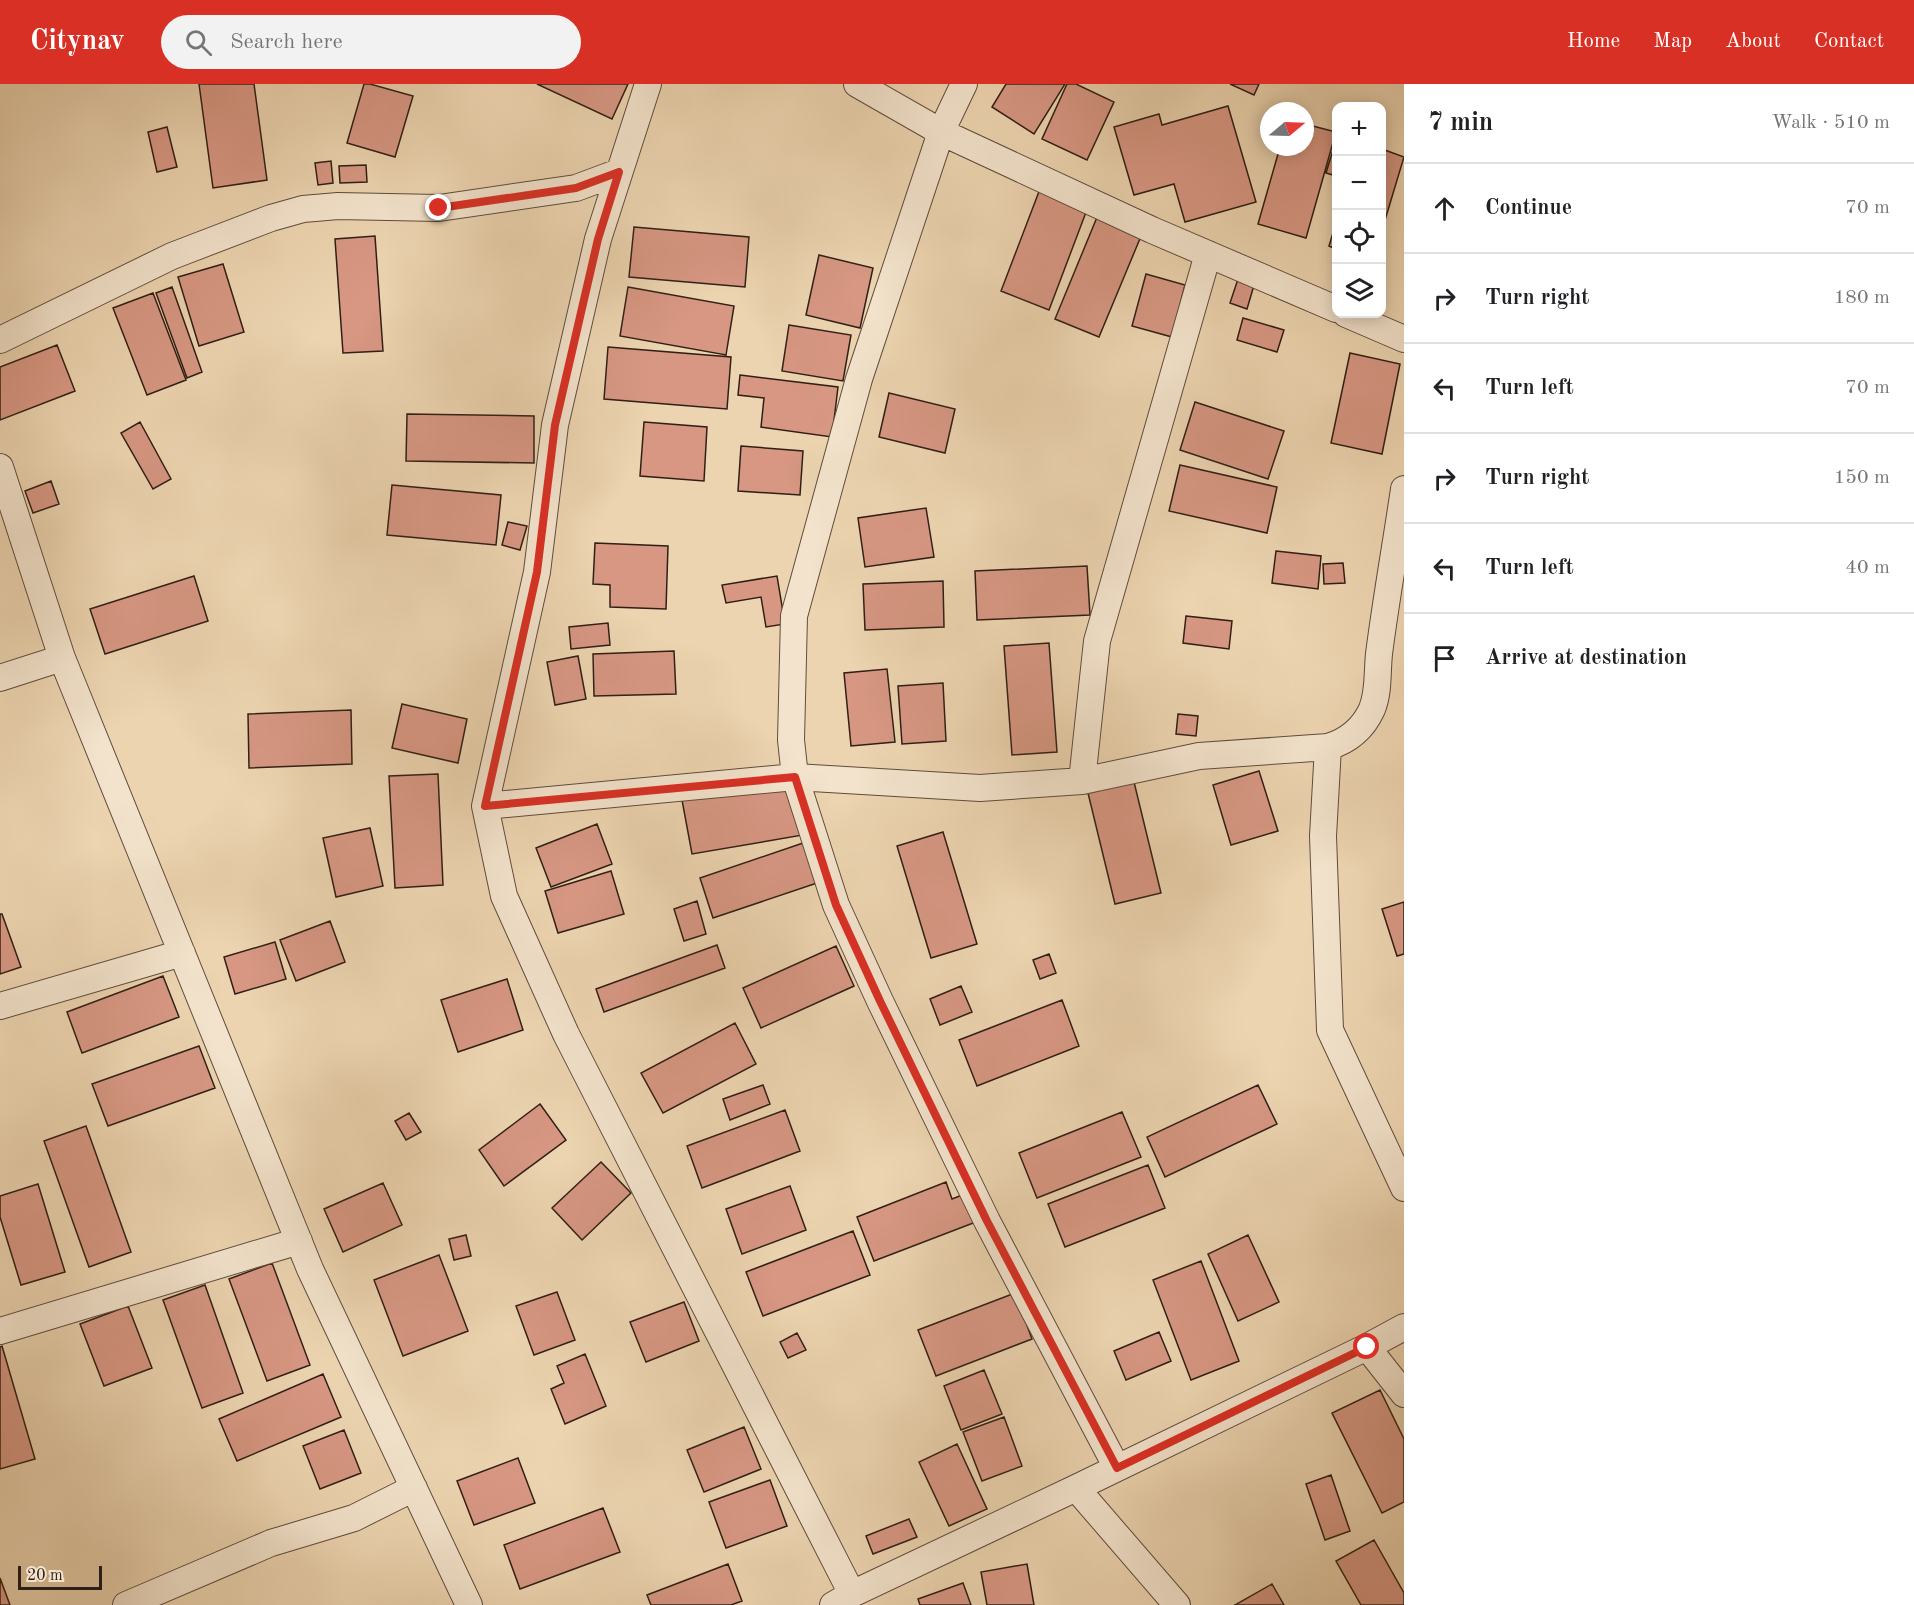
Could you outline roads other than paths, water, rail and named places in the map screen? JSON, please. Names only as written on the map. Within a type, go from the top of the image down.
[{"type":"street","points":[[648,84],[598,239],[555,425],[537,572],[485,806],[504,896],[566,1034],[842,1599],[1076,1488],[1404,1327]]},
{"type":"street","points":[[857,84],[942,132],[1142,225],[1332,307]]},
{"type":"street","points":[[964,84],[942,132],[859,379],[794,616],[791,740],[795,777],[836,905],[880,1001],[987,1221],[1117,1468]]},
{"type":"street","points":[[0,340],[171,256],[271,218],[303,209],[338,206],[439,208],[576,188],[619,172]]},
{"type":"street","points":[[1082,781],[1097,641],[1209,254]]},
{"type":"street","points":[[1355,318],[1404,339]]},
{"type":"street","points":[[0,467],[62,658],[310,1269],[469,1605]]},
{"type":"street","points":[[485,806],[795,777],[980,788],[1082,781],[1199,756],[1328,747],[1344,742],[1360,729],[1371,710],[1377,692],[1378,656],[1404,489]]},
{"type":"street","points":[[0,678],[62,658]]},
{"type":"street","points":[[1328,747],[1323,836],[1330,1030],[1404,1188]]},
{"type":"street","points":[[0,1006],[182,953]]},
{"type":"street","points":[[0,1332],[299,1241]]},
{"type":"street","points":[[1367,1347],[1404,1394]]},
{"type":"street","points":[[126,1605],[271,1543],[354,1518],[414,1488]]},
{"type":"street","points":[[1076,1488],[1178,1605]]}]
